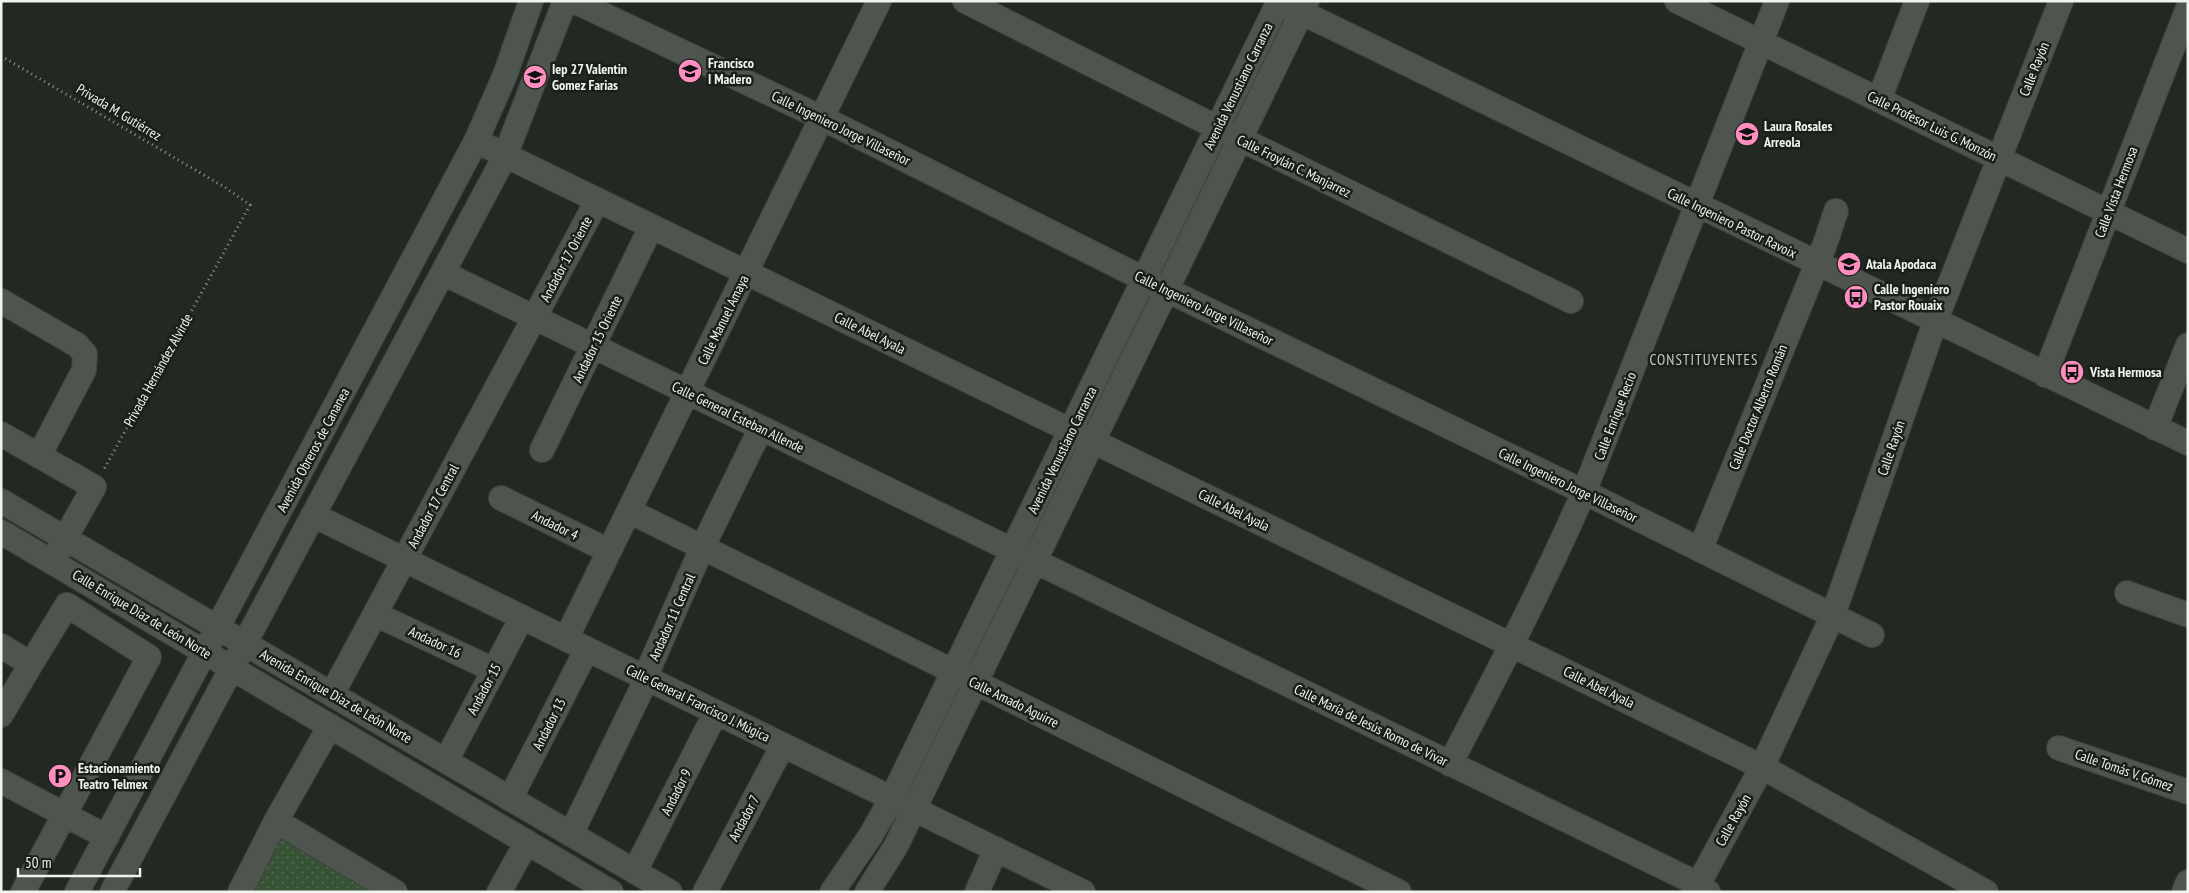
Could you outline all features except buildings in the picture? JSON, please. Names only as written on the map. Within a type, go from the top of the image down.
[{"type":"street","name":"Avenida Obreros de Cananea","points":[[83,890],[107,837],[476,141],[506,75],[531,1]]},
{"type":"street","points":[[112,892],[505,156],[565,1]]},
{"type":"street","name":"Calle Ingeniero Jorge Villaseñor","points":[[574,1],[822,118],[1166,290],[1584,492],[1872,635]]},
{"type":"street","name":"Calle Manuel Amaya","points":[[576,644],[609,551],[879,1]]},
{"type":"street","name":"Calle Froylán C. Manjarrez","points":[[965,1],[1240,139],[1571,301]]},
{"type":"street","name":"Avenida Venustiano Carranza","points":[[1023,556],[1071,431],[1279,1]]},
{"type":"street","name":"Calle Ingeniero Pastor Ravoix","points":[[1279,1],[1305,7],[1697,206],[2188,443]]},
{"type":"street","name":"Calle Profesor Luis G. Monzón","points":[[1677,1],[2188,250]]},
{"type":"street","name":"Calle Enrique Recio","points":[[1450,764],[1513,645],[1584,492],[1778,1]]},
{"type":"street","points":[[1879,100],[1917,1]]},
{"type":"street","name":"Calle Rayón","points":[[1700,889],[1762,767],[1833,615],[1934,322],[2061,1]]},
{"type":"street","name":"Avenida Venustiano Carranza","points":[[832,892],[871,835],[964,677],[1023,556],[1092,441],[1305,7]]},
{"type":"street","name":"Calle Vista Hermosa","points":[[2045,375],[2188,8]]},
{"type":"street","name":"Calle Abel Ayala","points":[[476,141],[1762,767],[1986,892]]},
{"type":"street","name":"Andador 17 Oriente","points":[[534,318],[598,201]]},
{"type":"street","name":"Calle Doctor Alberto Román","points":[[1700,550],[1817,264],[1836,211]]},
{"type":"street","name":"Andador 15 Oriente","points":[[542,450],[651,227]]},
{"type":"street","name":"Calle General Esteban Allende","points":[[443,273],[1023,556]]},
{"type":"street","points":[[1,301],[77,344],[85,354],[84,370],[39,456]]},
{"type":"street","name":"Andador 17 Central","points":[[332,694],[534,318]]},
{"type":"street","points":[[2155,428],[2188,344]]},
{"type":"street","name":"Andador 11 Central","points":[[571,834],[647,678],[650,666],[702,548],[761,428]]},
{"type":"street","points":[[1,434],[94,487],[52,561],[1,532]]},
{"type":"street","name":"Andador 4","points":[[501,498],[609,551]]},
{"type":"street","name":"Avenida Enrique Díaz de León Norte","points":[[1,500],[670,892]]},
{"type":"street","name":"Calle Amado Aguirre","points":[[629,512],[1399,892]]},
{"type":"street","name":"Calle General Francisco J. Múgica","points":[[313,515],[996,849],[1071,889]]},
{"type":"street","name":"Calle María de Jesús Romo de Vivar","points":[[1023,556],[1450,764],[1700,889]]},
{"type":"street","name":"Calle Enrique Díaz de León Norte","points":[[52,561],[232,667]]},
{"type":"street","points":[[1,715],[82,579]]},
{"type":"street","points":[[2127,592],[2188,615]]},
{"type":"street","points":[[23,892],[149,657],[67,605]]},
{"type":"street","name":"Andador 16","points":[[375,614],[494,670]]},
{"type":"street","name":"Andador 15","points":[[446,761],[522,617]]},
{"type":"street","name":"Andador 13","points":[[510,799],[576,644]]},
{"type":"street","points":[[1,646],[31,664]]},
{"type":"street","name":"Avenida Enrique Díaz de León Norte","points":[[232,667],[611,892]]},
{"type":"street","name":"Avenida Venustiano Carranza","points":[[867,892],[896,846],[914,809],[964,677]]},
{"type":"street","name":"Andador 9","points":[[635,871],[716,712]]},
{"type":"street","points":[[240,892],[276,821],[330,726]]},
{"type":"street","name":"Andador 7","points":[[705,892],[783,745]]},
{"type":"street","name":"Calle Tomás V. Gómez","points":[[2060,748],[2188,792]]},
{"type":"street","points":[[1,781],[107,837]]},
{"type":"street","points":[[276,821],[395,892]]},
{"type":"street","points":[[499,892],[527,842]]},
{"type":"street","points":[[977,892],[996,849]]},
{"type":"street","points":[[2184,892],[2188,882]]},
{"type":"path","name":"Privada M. Gutiérrez","points":[[1,56],[226,188]]},
{"type":"path","name":"Privada Hernández Alvirde","points":[[94,487],[250,205],[226,188]]},
{"type":"green space","points":[[276,830],[377,892],[243,892]]},
{"type":"place","name":"Francisco I Madero","points":[[690,71]]},
{"type":"place","name":"Iep 27 Valentin Gomez Farias","points":[[535,77]]},
{"type":"place","name":"Laura Rosales Arreola","points":[[1747,134]]},
{"type":"place","name":"Atala Apodaca","points":[[1849,264]]},
{"type":"place","name":"Calle Ingeniero Pastor Rouaix","points":[[1856,297]]},
{"type":"place","name":"Vista Hermosa","points":[[2072,372]]},
{"type":"place","name":"Estacionamiento Teatro Telmex","points":[[60,776]]},
{"type":"district","name":"CONSTITUYENTES","points":[[1704,360]]}]
